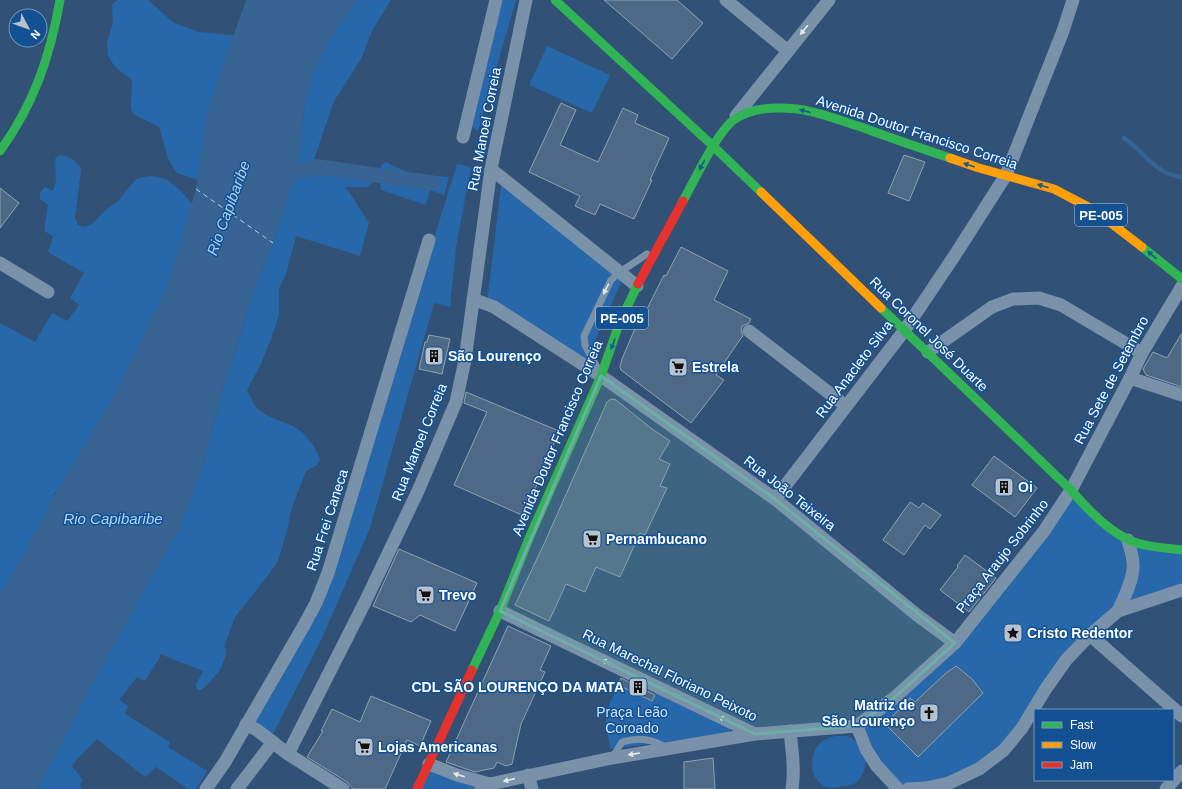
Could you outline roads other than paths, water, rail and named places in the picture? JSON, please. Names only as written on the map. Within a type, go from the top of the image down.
[{"type":"main road","points":[[0,151],[27,109],[43,74],[60,0]]},
{"type":"main road","name":"Rua Coronel José Duarte","points":[[555,0],[713,146],[1071,490],[1085,506],[1101,521],[1128,540]]},
{"type":"main road","name":"Avenida Doutor Francisco Correia","points":[[417,789],[500,611],[530,536],[601,376],[619,324],[636,286],[713,146],[725,128],[734,119],[749,112],[769,108],[798,110],[837,119],[979,168],[1054,189],[1094,210],[1127,234],[1182,279]]},
{"type":"main road","points":[[1128,540],[1182,550]]},
{"type":"street","points":[[463,137],[496,0]]},
{"type":"street","name":"Rua Manoel Correia","points":[[288,754],[366,602],[418,491],[456,402],[465,360],[491,169],[526,0]]},
{"type":"street","points":[[726,0],[788,51]]},
{"type":"street","points":[[734,119],[829,0]]},
{"type":"street","name":"Rua Anacleto Silva","points":[[775,499],[904,331],[1006,175],[1063,32],[1074,0]]},
{"type":"street","points":[[491,169],[636,286]]},
{"type":"street","name":"Rua Frei Caneca","points":[[206,789],[225,762],[316,603],[328,573],[429,240]]},
{"type":"street","points":[[0,263],[48,292]]},
{"type":"street","name":"Rua Sete de Setembro","points":[[1071,490],[1142,353],[1182,286]]},
{"type":"street","points":[[928,352],[992,307],[1013,299],[1039,298],[1061,305],[1142,353]]},
{"type":"street","name":"Rua João Teixeira","points":[[473,299],[494,307],[601,376],[775,499],[917,615],[955,642]]},
{"type":"street","points":[[749,332],[846,406]]},
{"type":"street","points":[[1130,378],[1182,395]]},
{"type":"street","name":"Praça Araujo Sobrinho","points":[[857,726],[894,698],[955,642],[1044,530],[1071,490]]},
{"type":"street","points":[[1118,611],[1130,583],[1133,568],[1132,554],[1128,540]]},
{"type":"street","points":[[908,789],[926,788],[949,783],[979,769],[1004,750],[1022,728],[1045,690],[1066,660],[1090,635],[1118,611],[1182,590]]},
{"type":"street","name":"Rua Marechal Floriano Peixoto","points":[[500,611],[755,734],[790,730],[857,726]]},
{"type":"street","points":[[1090,635],[1182,716]]},
{"type":"street","points":[[246,724],[288,754],[343,789]]},
{"type":"street","points":[[857,726],[866,749],[876,765],[898,789]]},
{"type":"street","points":[[790,730],[794,760],[792,789]]},
{"type":"street","points":[[429,764],[486,786],[528,775],[612,758],[755,734]]},
{"type":"street","points":[[237,789],[273,742]]},
{"type":"street","points":[[1174,780],[1182,771]]},
{"type":"street","points":[[528,775],[532,789]]},
{"type":"street","points":[[1166,789],[1173,781]]},
{"type":"lane","points":[[601,376],[587,351],[584,336],[608,285],[620,272],[657,248]]},
{"type":"water","name":"Rio Capibaribe","points":[[246,0],[356,0],[329,39],[311,77],[304,111],[297,171],[273,243],[256,285],[224,386],[200,475],[179,530],[103,664],[38,789],[0,789],[0,594],[17,566],[60,485],[113,398],[168,285],[196,189],[207,112]]},
{"type":"waterway","points":[[1124,138],[1157,167],[1171,175],[1182,177]]},
{"type":"waterway","points":[[278,169],[297,171],[319,167],[433,183]]},
{"type":"place","name":"São Lourenço","points":[[434,356]]},
{"type":"place","name":"Estrela","points":[[678,367]]},
{"type":"place","name":"Oi","points":[[1004,487]]},
{"type":"place","name":"Pernambucano","points":[[592,539]]},
{"type":"place","name":"Trevo","points":[[425,595]]},
{"type":"place","name":"Cristo Redentor","points":[[1013,633]]},
{"type":"place","name":"CDL SÃO LOURENÇO DA MATA","points":[[638,687]]},
{"type":"place","name":"Matriz de São Lourenço","points":[[929,713]]},
{"type":"place","name":"Lojas Americanas","points":[[364,747]]},
{"type":"park label","name":"Praça Leão Coroado","points":[[632,720]]}]
